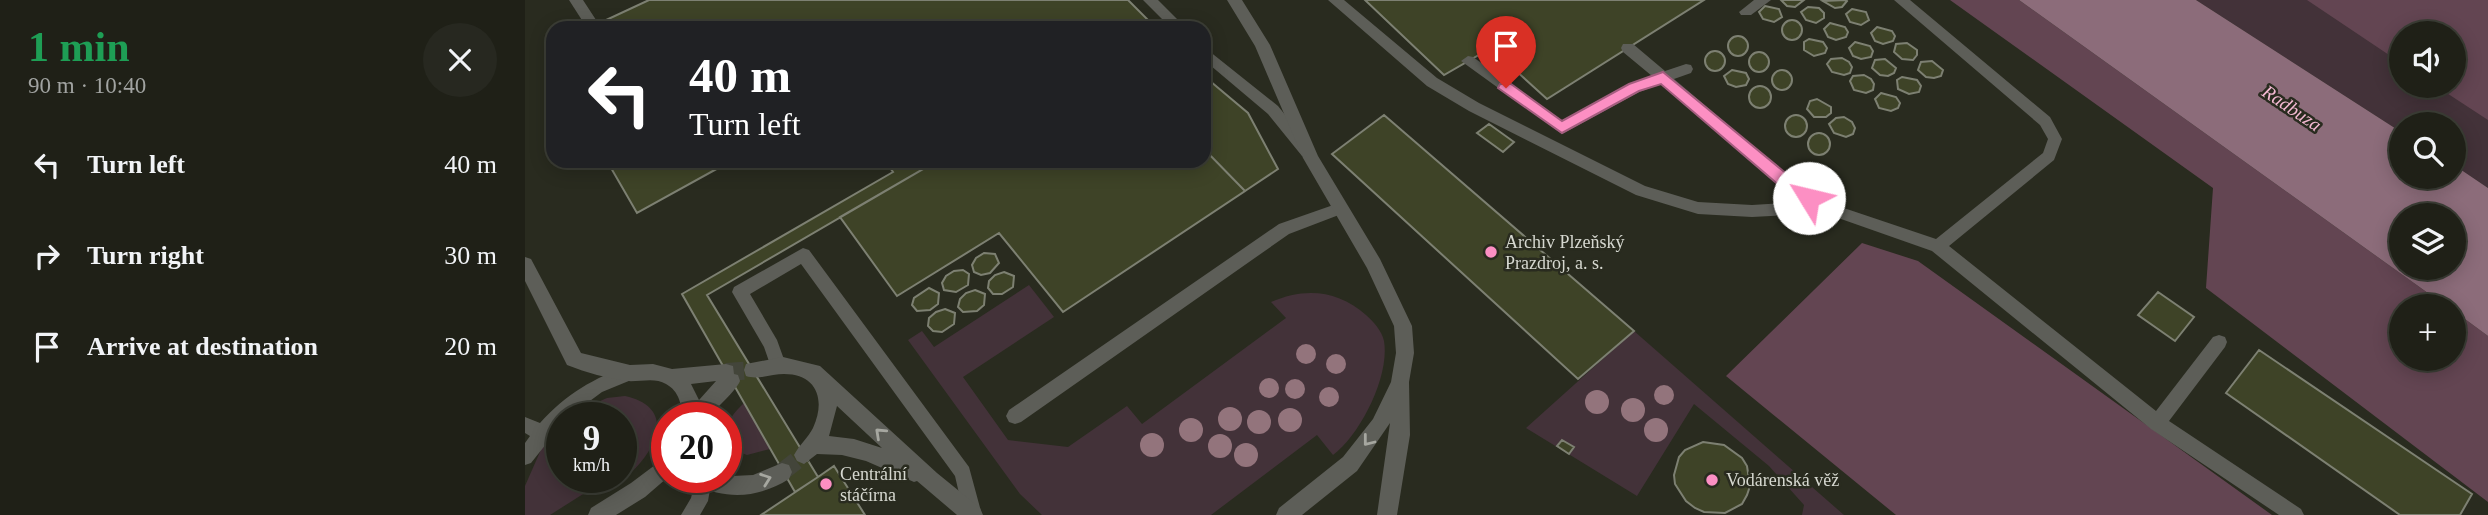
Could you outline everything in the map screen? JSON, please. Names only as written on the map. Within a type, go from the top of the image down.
[{"type":"street","points":[[1234,0],[1262,45],[1311,158],[1374,264],[1403,326],[1405,353],[1400,382],[1400,435],[1387,515]]},
{"type":"street","points":[[525,264],[574,359],[588,365],[630,373],[653,372],[672,377],[729,377],[708,402]]},
{"type":"street","points":[[753,370],[778,365],[797,366],[813,372],[930,480],[973,515]]},
{"type":"street","points":[[672,377],[686,389],[691,402]]},
{"type":"street","points":[[1286,515],[1350,464],[1380,425],[1400,382]]},
{"type":"street","points":[[824,385],[829,403],[826,423],[809,450],[832,444],[863,448],[930,480]]},
{"type":"street","points":[[742,486],[782,472]]},
{"type":"street","points":[[599,515],[651,479]]},
{"type":"street","points":[[638,490],[651,485]]},
{"type":"lane","points":[[576,0],[590,21]]},
{"type":"lane","points":[[1150,0],[1172,21]]},
{"type":"lane","points":[[1335,0],[1432,82],[1485,113],[1641,191],[1698,208],[1752,211],[1823,207]]},
{"type":"lane","points":[[1746,12],[1764,0]]},
{"type":"lane","points":[[1901,0],[2045,121],[2055,139],[2049,156],[1938,246]]},
{"type":"lane","points":[[1628,48],[1794,189],[1823,207],[1938,246],[2157,423],[2295,515]]},
{"type":"lane","points":[[1211,58],[1273,110],[1311,158]]},
{"type":"lane","points":[[1468,61],[1562,128],[1634,88],[1686,69]]},
{"type":"lane","points":[[1015,416],[1284,229],[1339,209]]},
{"type":"lane","points":[[778,365],[771,345],[740,292],[803,255],[963,473],[973,515]]},
{"type":"lane","points":[[2157,423],[2219,342]]},
{"type":"lane","points":[[525,457],[562,409],[580,394],[605,380],[630,373]]},
{"type":"lane","points":[[525,425],[543,433]]},
{"type":"lane","points":[[689,515],[699,501],[700,493]]},
{"type":"shaded area","points":[[1950,0],[2019,0],[2389,265],[2389,280],[2410,280],[2429,294],[2389,294],[2389,371],[2466,371],[2466,320],[2488,336],[2488,502],[2206,288],[2213,188]]},
{"type":"shaded area","points":[[2196,0],[2488,0],[2488,188],[2466,173],[2466,112],[2389,112],[2389,124]]},
{"type":"shaded area","points":[[2307,0],[2488,0],[2488,120],[2454,98],[2466,98],[2466,21],[2389,21],[2389,55]]},
{"type":"shaded area","points":[[1862,243],[1918,261],[2272,515],[1896,515],[1726,376]]},
{"type":"shaded area","points":[[1029,285],[1054,317],[963,377],[1008,440],[1068,447],[1127,406],[1142,424],[1286,318],[1271,302],[1296,294],[1321,294],[1344,300],[1377,326],[1383,337],[1385,355],[1378,387],[1363,419],[1333,455],[1317,435],[1211,515],[1042,515],[1020,494],[908,340],[922,331],[934,347]]},
{"type":"shaded area","points":[[1634,331],[1844,515],[1802,515],[1804,505],[1769,466],[1694,404],[1637,496],[1526,428]]},
{"type":"shaded area","points":[[625,396],[644,403],[651,411],[651,446],[637,467],[637,402],[598,402]]},
{"type":"shaded area","points":[[744,403],[770,449],[747,455],[742,453]]},
{"type":"shaded area","points":[[546,442],[546,493],[585,493],[550,515],[525,515],[525,486]]},
{"type":"water","name":"Radbuza","points":[[2019,0],[2196,0],[2389,124],[2389,189],[2466,189],[2466,173],[2488,188],[2488,336],[2466,320],[2466,294],[2429,294],[2410,280],[2466,280],[2466,203],[2389,203],[2389,265]]},
{"type":"building","points":[[649,0],[1128,0],[1147,19],[1143,21],[604,21]]},
{"type":"building","points":[[1365,0],[1704,0],[1547,99],[1491,48],[1444,75]]},
{"type":"building","points":[[1781,0],[1804,0],[1795,7],[1787,6]]},
{"type":"building","points":[[1823,1],[1847,1],[1842,7],[1835,8]]},
{"type":"building","points":[[1765,6],[1779,9],[1782,17],[1774,22],[1763,19],[1759,12]]},
{"type":"building","points":[[1808,7],[1819,8],[1824,13],[1824,18],[1816,23],[1806,20],[1801,12]]},
{"type":"building","points":[[1852,9],[1866,12],[1869,20],[1861,25],[1850,22],[1846,14]]},
{"type":"building","points":[[1792,20],[1799,23],[1802,30],[1799,37],[1792,40],[1785,37],[1782,30],[1785,23]]},
{"type":"building","points":[[1830,23],[1845,27],[1848,32],[1846,37],[1836,40],[1828,37],[1824,29]]},
{"type":"building","points":[[1877,27],[1892,31],[1895,36],[1893,41],[1883,44],[1875,41],[1871,33]]},
{"type":"building","points":[[1738,36],[1745,39],[1748,46],[1745,53],[1738,56],[1731,53],[1728,46],[1731,39]]},
{"type":"building","points":[[1809,39],[1823,42],[1827,48],[1825,53],[1814,56],[1804,50],[1804,42]]},
{"type":"building","points":[[1855,42],[1870,46],[1873,51],[1871,57],[1861,59],[1853,56],[1849,48]]},
{"type":"building","points":[[1907,43],[1917,50],[1913,60],[1902,59],[1894,52],[1896,44]]},
{"type":"building","points":[[1711,51],[1719,51],[1725,61],[1719,71],[1711,71],[1705,65],[1705,57]]},
{"type":"building","points":[[1759,52],[1766,55],[1769,62],[1766,69],[1759,72],[1752,69],[1749,62],[1752,55]]},
{"type":"building","points":[[1842,58],[1852,67],[1850,73],[1844,75],[1832,72],[1827,64],[1831,59]]},
{"type":"building","points":[[1885,59],[1896,68],[1894,73],[1888,76],[1880,75],[1872,68],[1875,60]]},
{"type":"building","points":[[1932,61],[1943,70],[1941,76],[1926,77],[1918,70],[1921,62]]},
{"type":"building","points":[[1732,70],[1746,73],[1749,79],[1746,85],[1736,87],[1728,84],[1724,76]]},
{"type":"building","points":[[1778,70],[1786,70],[1792,80],[1786,90],[1778,90],[1772,84],[1772,76]]},
{"type":"building","points":[[1864,75],[1874,84],[1873,90],[1866,93],[1854,90],[1850,81],[1853,76]]},
{"type":"building","points":[[1902,77],[1917,80],[1921,86],[1919,92],[1909,94],[1898,89],[1897,80]]},
{"type":"building","points":[[1211,82],[1248,113],[1278,169],[1245,191],[1211,156]]},
{"type":"building","points":[[1760,86],[1768,89],[1771,97],[1768,105],[1760,108],[1752,105],[1749,97],[1752,89]]},
{"type":"building","points":[[1881,93],[1896,97],[1900,103],[1898,108],[1891,111],[1879,108],[1875,99]]},
{"type":"building","points":[[1817,99],[1831,107],[1831,113],[1826,117],[1814,117],[1807,109],[1810,101]]},
{"type":"building","name":"Archiv Plzeňský Prazdroj, a. s.","points":[[1384,115],[1634,331],[1578,379],[1332,154]]},
{"type":"building","points":[[1796,115],[1804,118],[1807,126],[1804,134],[1796,137],[1788,134],[1785,126],[1788,118]]},
{"type":"building","points":[[1844,117],[1852,122],[1855,128],[1853,134],[1846,137],[1834,133],[1829,124],[1836,118]]},
{"type":"building","points":[[1489,124],[1514,142],[1503,152],[1477,133]]},
{"type":"building","points":[[1819,133],[1827,136],[1830,144],[1827,152],[1819,155],[1811,152],[1808,144],[1811,136]]},
{"type":"building","points":[[1211,156],[1245,191],[1063,312],[999,233],[897,296],[840,217],[925,168],[1211,168]]},
{"type":"building","points":[[611,168],[718,168],[637,213]]},
{"type":"building","points":[[890,168],[925,168],[707,295],[818,477],[795,492],[682,294],[893,172]]},
{"type":"building","points":[[984,253],[995,254],[999,263],[990,273],[981,275],[974,272],[972,265],[976,258]]},
{"type":"building","points":[[963,270],[969,274],[968,285],[956,292],[944,290],[942,283],[946,276]]},
{"type":"building","points":[[1004,272],[1014,276],[1013,287],[1002,294],[993,294],[988,288],[989,281]]},
{"type":"building","points":[[929,288],[939,293],[938,304],[930,310],[917,311],[912,305],[914,298]]},
{"type":"building","points":[[975,290],[985,294],[984,305],[977,311],[963,312],[958,307],[960,299]]},
{"type":"building","points":[[2158,292],[2194,317],[2175,341],[2138,315]]},
{"type":"building","points":[[945,309],[955,313],[954,324],[942,332],[933,331],[928,326],[929,318]]},
{"type":"building","points":[[2259,350],[2472,494],[2460,515],[2400,515],[2226,393]]},
{"type":"building","points":[[1562,440],[1574,447],[1569,454],[1557,446]]},
{"type":"building","name":"Vodárenská věž","points":[[1703,442],[1724,445],[1742,458],[1747,466],[1750,486],[1747,495],[1742,504],[1725,513],[1704,512],[1695,508],[1686,501],[1675,484],[1674,475],[1679,457],[1685,450]]},
{"type":"building","name":"Centrální stáčírna","points":[[834,466],[865,515],[761,515],[818,477]]},
{"type":"tunnel","points":[[726,372],[753,370]]},
{"type":"tunnel","points":[[782,472],[804,455]]},
{"type":"place","name":"Archiv Plzeňský Prazdroj, a. s.","points":[[1491,252]]},
{"type":"place","name":"Vodárenská věž","points":[[1712,480]]},
{"type":"place","name":"Centrální stáčírna","points":[[826,484]]},
{"type":"route","points":[[1506,88],[1562,128],[1634,88],[1663,78],[1794,189],[1809,198]]}]
